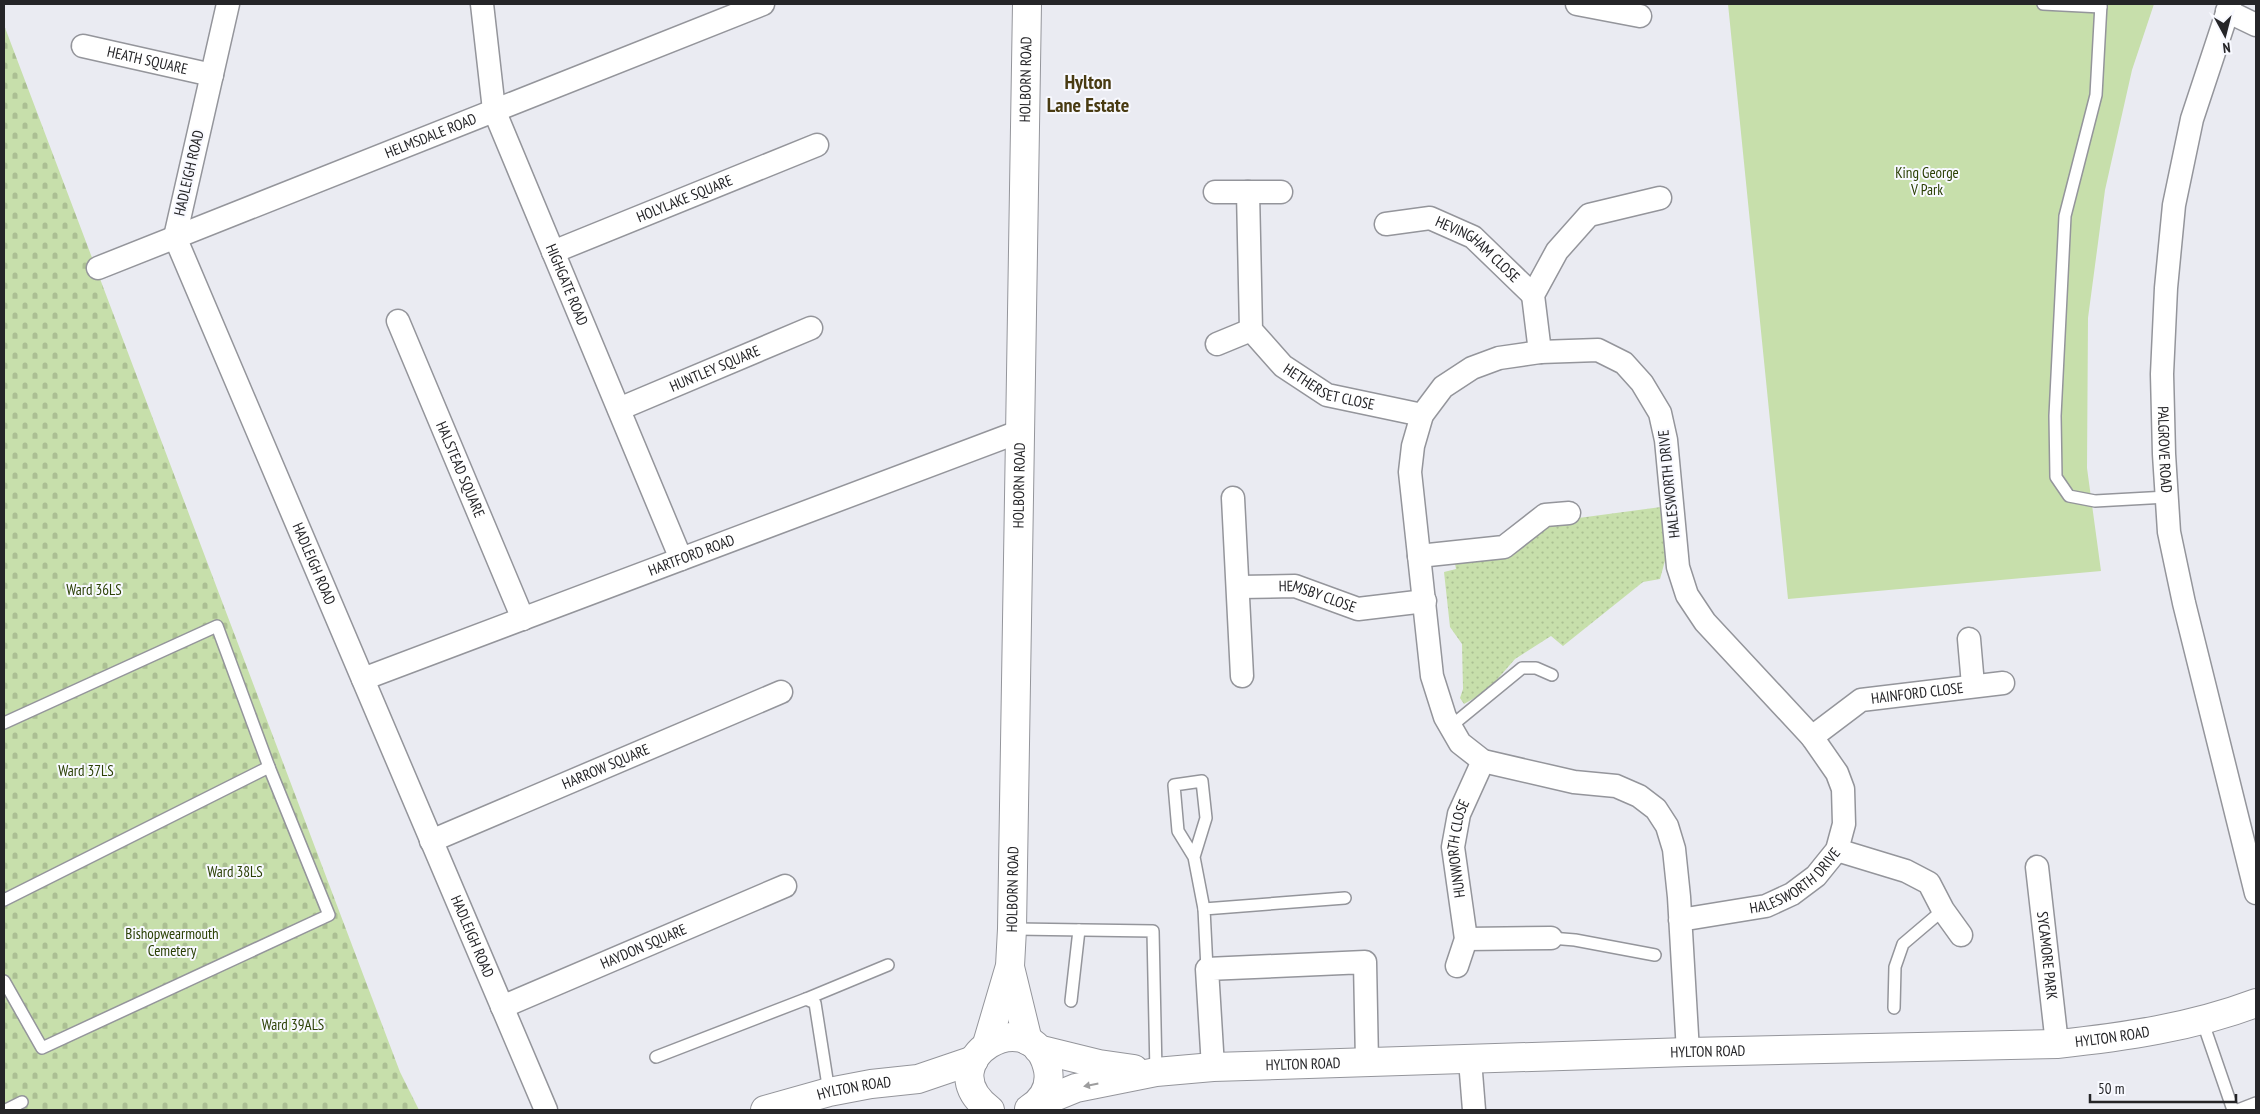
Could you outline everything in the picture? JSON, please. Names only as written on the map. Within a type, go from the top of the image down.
[{"type":"street","name":"HADLEIGH ROAD","points":[[228,4],[175,237],[546,1110]]},
{"type":"street","name":"HIGHGATE ROAD","points":[[482,4],[494,110],[681,559]]},
{"type":"street","name":"HELMSDALE ROAD","points":[[98,268],[763,4]]},
{"type":"street","name":"HOLBORN ROAD","points":[[982,1103],[971,1084],[970,1072],[980,1052],[1010,966],[1012,930],[1027,4]]},
{"type":"street","points":[[1577,4],[1640,16]]},
{"type":"street","points":[[2229,8],[2256,25]]},
{"type":"street","name":"PALGROVE ROAD","points":[[2229,8],[2192,119],[2174,204],[2166,288],[2162,374],[2169,532],[2184,603],[2247,816],[2256,893]]},
{"type":"street","name":"HEATH SQUARE","points":[[84,46],[212,75]]},
{"type":"street","name":"HOLYLAKE SQUARE","points":[[553,252],[817,145]]},
{"type":"street","points":[[1215,192],[1281,192]]},
{"type":"street","points":[[1217,344],[1251,330],[1248,192]]},
{"type":"street","name":"HEVINGHAM CLOSE","points":[[1540,352],[1533,295],[1557,251],[1589,215],[1660,198]]},
{"type":"street","name":"HEVINGHAM CLOSE","points":[[1386,224],[1430,218],[1473,237],[1533,295]]},
{"type":"street","name":"HALSTEAD SQUARE","points":[[398,320],[523,619]]},
{"type":"street","name":"HUNTLEY SQUARE","points":[[619,409],[811,328]]},
{"type":"street","name":"HETHERSET CLOSE","points":[[1251,330],[1282,366],[1327,395],[1422,415]]},
{"type":"street","name":"HALESWORTH DRIVE","points":[[1680,920],[1766,906],[1792,894],[1816,876],[1837,850],[1844,824],[1843,789],[1837,773],[1812,737],[1706,622],[1687,595],[1678,567],[1666,440],[1660,413],[1642,383],[1624,362],[1598,350],[1540,352],[1499,358],[1472,368],[1443,387],[1422,415],[1413,446],[1410,472],[1432,676],[1445,717],[1460,743],[1483,761],[1574,782],[1616,786],[1639,796],[1656,809],[1667,826],[1674,849],[1688,1052]]},
{"type":"street","name":"HARTFORD ROAD","points":[[362,679],[1021,431]]},
{"type":"street","points":[[1233,498],[1242,676]]},
{"type":"street","points":[[1418,556],[1504,547],[1545,516],[1569,513]]},
{"type":"street","name":"HEMSBY CLOSE","points":[[1239,587],[1295,586],[1358,609],[1425,601]]},
{"type":"street","name":"HAINFORD CLOSE","points":[[1969,639],[1974,685]]},
{"type":"street","name":"HAINFORD CLOSE","points":[[1812,737],[1861,700],[2003,683]]},
{"type":"street","name":"HARROW SQUARE","points":[[431,841],[781,692]]},
{"type":"street","name":"HUNWORTH CLOSE","points":[[1457,966],[1466,939],[1453,847],[1459,814],[1483,761]]},
{"type":"street","points":[[1837,850],[1906,871],[1929,883],[1942,910],[1961,935]]},
{"type":"street","name":"SYCAMORE PARK","points":[[2037,867],[2057,1044]]},
{"type":"street","name":"HAYDON SQUARE","points":[[502,1007],[785,886]]},
{"type":"street","points":[[1466,939],[1551,938]]},
{"type":"street","points":[[1213,1067],[1207,969],[1365,962],[1367,1062]]},
{"type":"street","name":"HOLBORN ROAD","points":[[1010,966],[1033,1045],[1046,1062],[1049,1076],[1046,1092],[1033,1107]]},
{"type":"street","name":"HYLTON ROAD","points":[[1033,1107],[1076,1088],[1156,1072],[1213,1067],[1688,1052],[2057,1044],[2117,1038],[2202,1020],[2256,1003]]},
{"type":"street","name":"HYLTON ROAD","points":[[765,1110],[829,1092],[871,1084],[918,1079],[980,1052],[1000,1038],[1014,1037],[1033,1045],[1099,1064],[1156,1072]]},
{"type":"street","points":[[1470,1060],[1474,1110]]},
{"type":"street","name":"HYLTON ROAD","points":[[918,1079],[982,1103]]},
{"type":"lane","points":[[2043,4],[2101,6],[2096,95],[2065,216],[2055,416],[2056,477],[2069,496],[2095,501],[2167,497]]},
{"type":"lane","points":[[4,723],[217,626],[269,767],[328,915],[42,1048],[4,981]]},
{"type":"lane","points":[[1450,726],[1522,668],[1536,668],[1552,675]]},
{"type":"lane","points":[[4,900],[269,767]]},
{"type":"lane","points":[[1194,857],[1206,818],[1202,781],[1174,784],[1178,831],[1194,857],[1204,909],[1207,969]]},
{"type":"lane","points":[[1204,909],[1345,898]]},
{"type":"lane","points":[[1894,1008],[1895,967],[1903,944],[1942,910]]},
{"type":"lane","points":[[1012,930],[1153,931],[1156,1072]]},
{"type":"lane","points":[[1071,1001],[1080,930]]},
{"type":"lane","points":[[1551,938],[1575,940],[1655,954]]},
{"type":"lane","points":[[656,1057],[888,965]]},
{"type":"lane","points":[[806,999],[815,1003],[829,1092]]},
{"type":"lane","points":[[2202,1020],[2233,1110]]},
{"type":"lane","points":[[6,1110],[22,1102]]},
{"type":"lane","points":[[2238,1110],[2256,1104]]},
{"type":"green space","name":"King George V Park","points":[[1728,4],[2154,4],[2132,70],[2105,190],[2088,318],[2087,468],[2101,571],[1788,599]]},
{"type":"green space","name":"Bishopwearmouth Cemetery","points":[[4,25],[400,1072],[419,1110],[4,1110]]},
{"type":"green space","points":[[1661,507],[1666,557],[1660,579],[1643,582],[1563,646],[1551,636],[1515,659],[1487,691],[1464,704],[1460,698],[1463,689],[1462,644],[1450,627],[1444,572],[1456,569],[1454,558],[1556,521]]},
{"type":"district","name":"Hylton Lane Estate","points":[[1088,94]]},
{"type":"park label","name":"Ward 36LS","points":[[94,590]]},
{"type":"park label","name":"Ward 37LS","points":[[86,771]]},
{"type":"park label","name":"Ward 38LS","points":[[235,872]]},
{"type":"park label","name":"Ward 39ALS","points":[[293,1025]]}]
